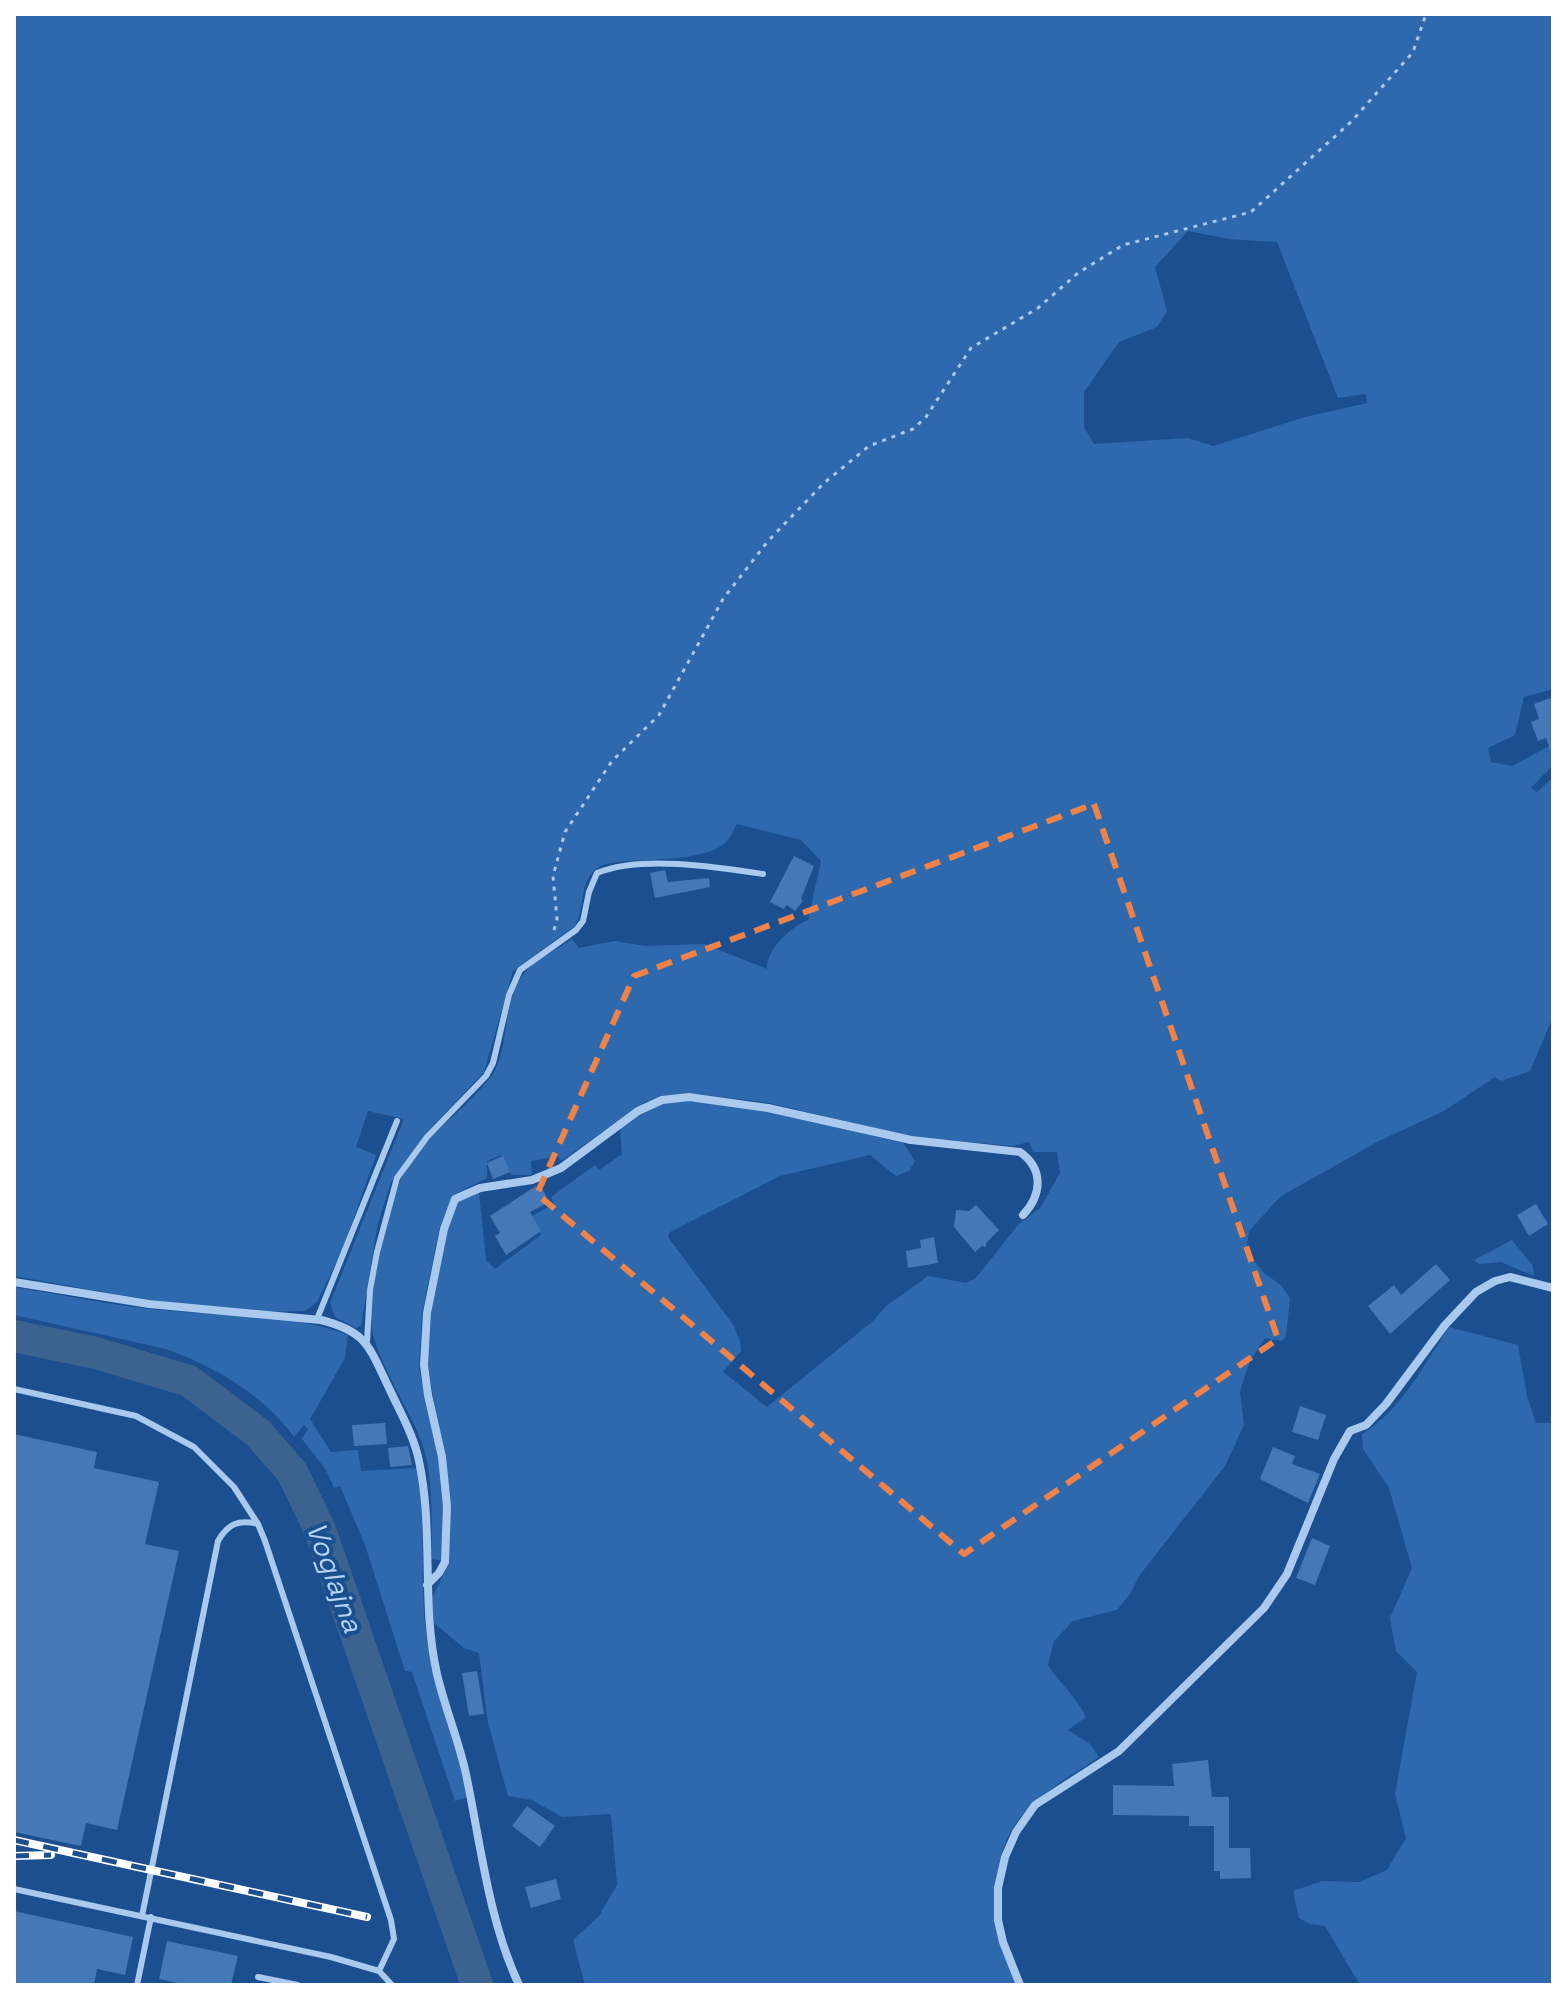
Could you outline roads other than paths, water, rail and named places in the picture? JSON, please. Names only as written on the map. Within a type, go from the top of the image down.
[{"type":"street","points":[[427,1585],[445,1562],[447,1506],[442,1457],[424,1365],[427,1313],[444,1229],[455,1199],[480,1188],[532,1180],[561,1168],[638,1111],[662,1100],[689,1097],[768,1108],[911,1140],[1020,1152],[1027,1157],[1037,1177],[1038,1191],[1035,1202],[1023,1215]]},
{"type":"street","points":[[1020,1985],[998,1920],[998,1888],[1005,1857],[1016,1832],[1035,1805],[1119,1751],[1264,1608],[1287,1574],[1334,1459],[1350,1431],[1366,1425],[1386,1404],[1445,1325],[1476,1292],[1510,1277],[1553,1288]]},
{"type":"street","points":[[14,1282],[149,1304],[317,1319],[346,1326],[367,1342],[418,1455],[424,1490],[427,1585],[436,1672],[461,1751],[486,1875],[510,1965],[519,1985]]},
{"type":"lane","points":[[367,1342],[370,1290],[397,1178],[427,1137],[486,1076],[493,1063],[509,995],[520,970],[576,930],[583,921],[597,873],[612,867],[670,864],[763,874]]},
{"type":"lane","points":[[317,1319],[397,1121]]},
{"type":"lane","points":[[14,1389],[136,1416],[194,1447],[234,1487],[258,1524],[334,1742],[391,1920],[394,1939],[379,1971]]},
{"type":"lane","points":[[142,1916],[218,1541],[226,1528],[236,1523],[247,1521],[258,1524]]},
{"type":"lane","points":[[14,1889],[331,1957],[379,1971],[392,1985]]},
{"type":"lane","points":[[137,1985],[151,1917]]},
{"type":"lane","points":[[258,1977],[298,1985]]},
{"type":"waterway","name":"Voglajna","points":[[14,1336],[96,1353],[189,1381],[258,1433],[292,1472],[320,1530],[477,1985]]},
{"type":"railway","points":[[14,1840],[367,1917]]},
{"type":"railway","points":[[14,1856],[51,1855]]}]
